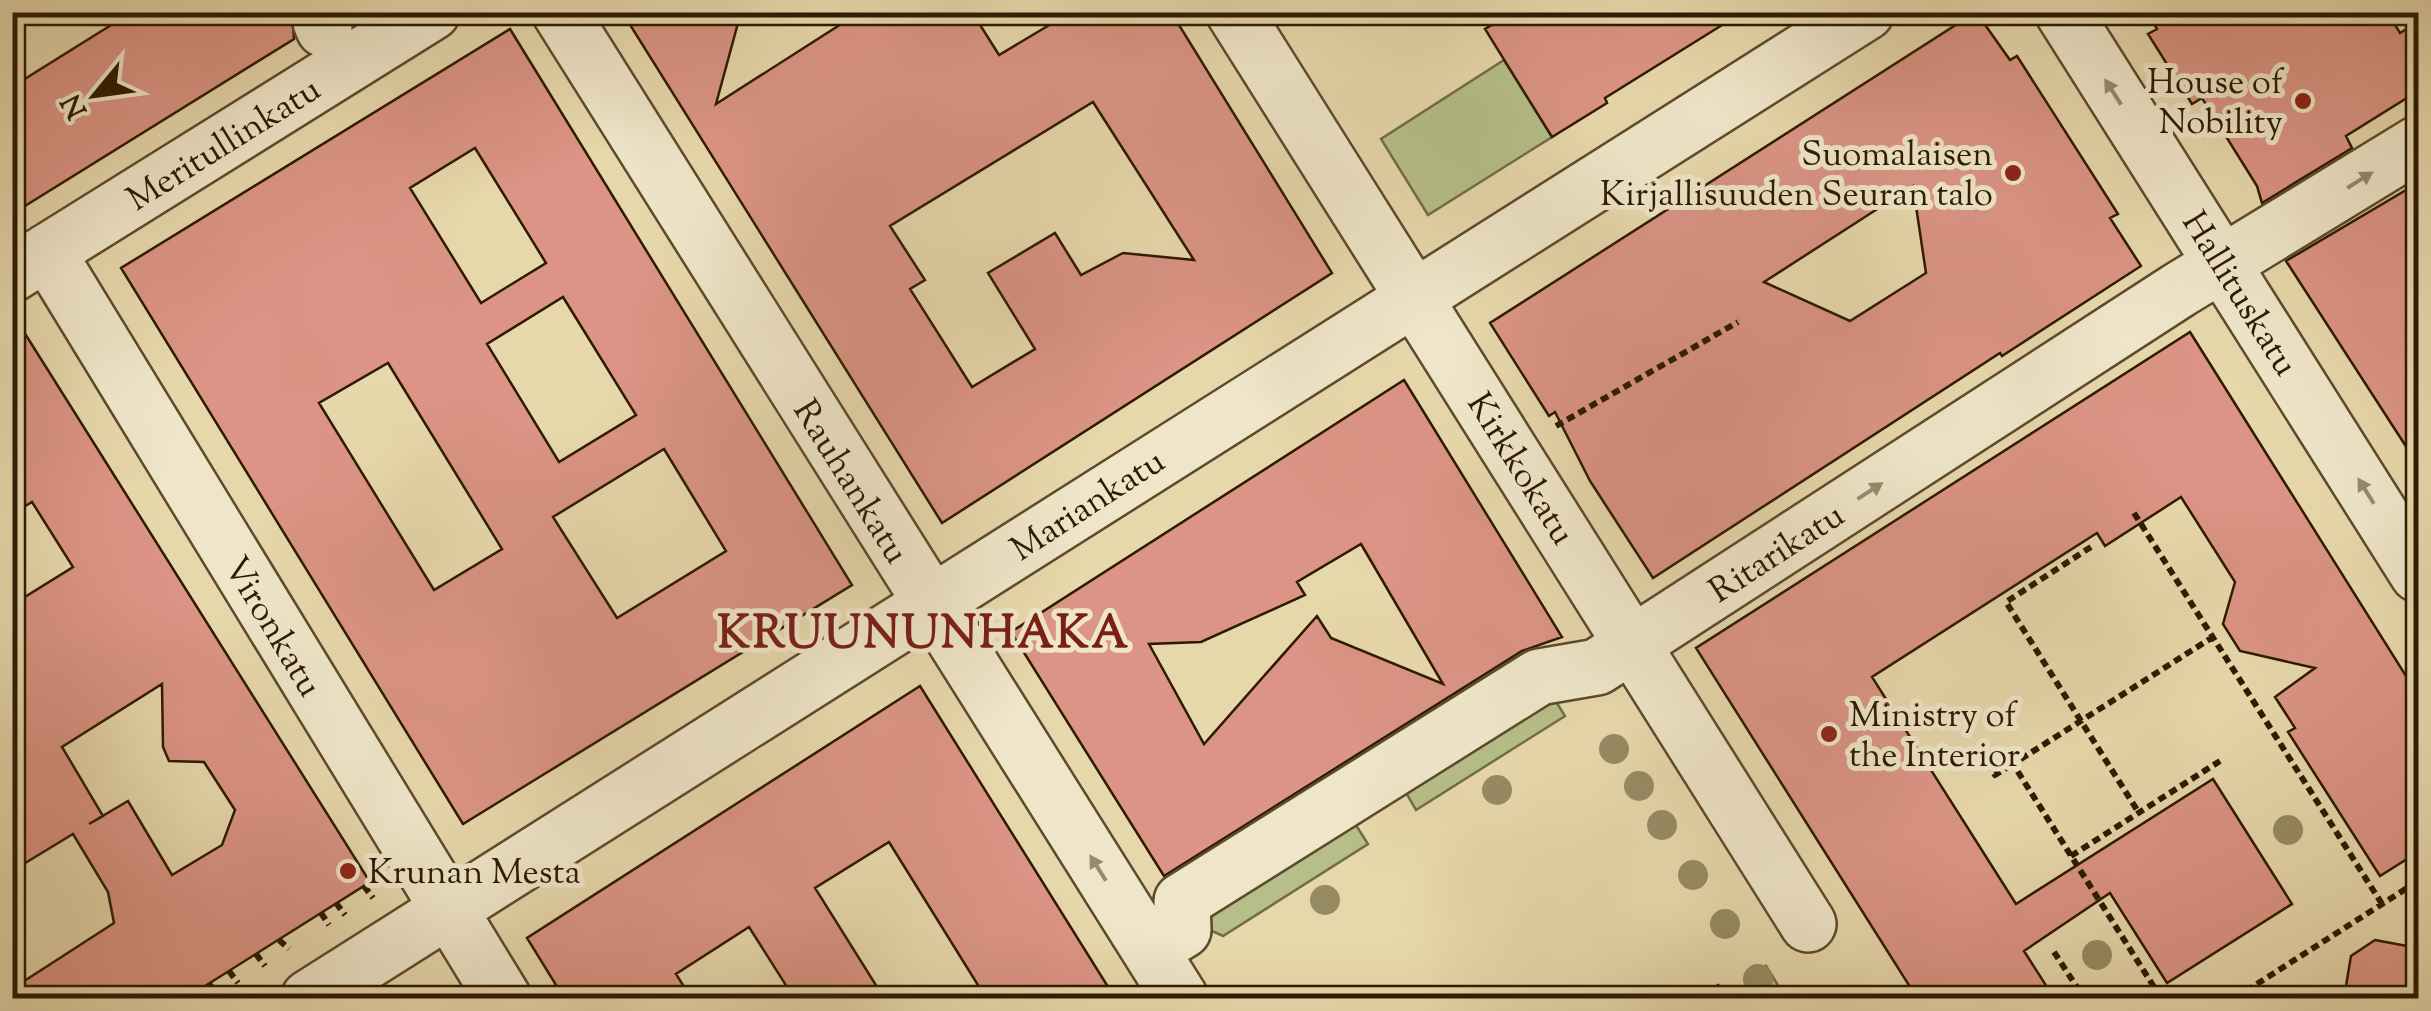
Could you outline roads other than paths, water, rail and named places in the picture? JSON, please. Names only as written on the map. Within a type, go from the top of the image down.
[{"type":"street","name":"Meritullinkatu","points":[[30,263],[432,12]]},
{"type":"street","name":"Rauhankatu","points":[[560,12],[1180,998]]},
{"type":"street","name":"Kirkkokatu","points":[[1234,12],[1808,924]]},
{"type":"street","name":"Mariankatu","points":[[300,974],[449,911],[1866,12]]},
{"type":"street","name":"Hallituskatu","points":[[2063,12],[2418,574]]},
{"type":"street","name":"Ritarikatu","points":[[1150,950],[1183,930],[1182,901],[1539,677],[1597,667],[2222,263],[2418,144]]},
{"type":"street","name":"Vironkatu","points":[[30,263],[503,998]]},
{"type":"place","name":"House of Nobility","points":[[2303,101]]},
{"type":"place","name":"Suomalaisen Kirjallisuuden Seuran talo","points":[[2013,173]]},
{"type":"place","name":"Ministry of the Interior","points":[[1829,734]]},
{"type":"place","name":"Krunan Mesta","points":[[348,871]]},
{"type":"district","name":"KRUUNUNHAKA","points":[[924,631]]}]
